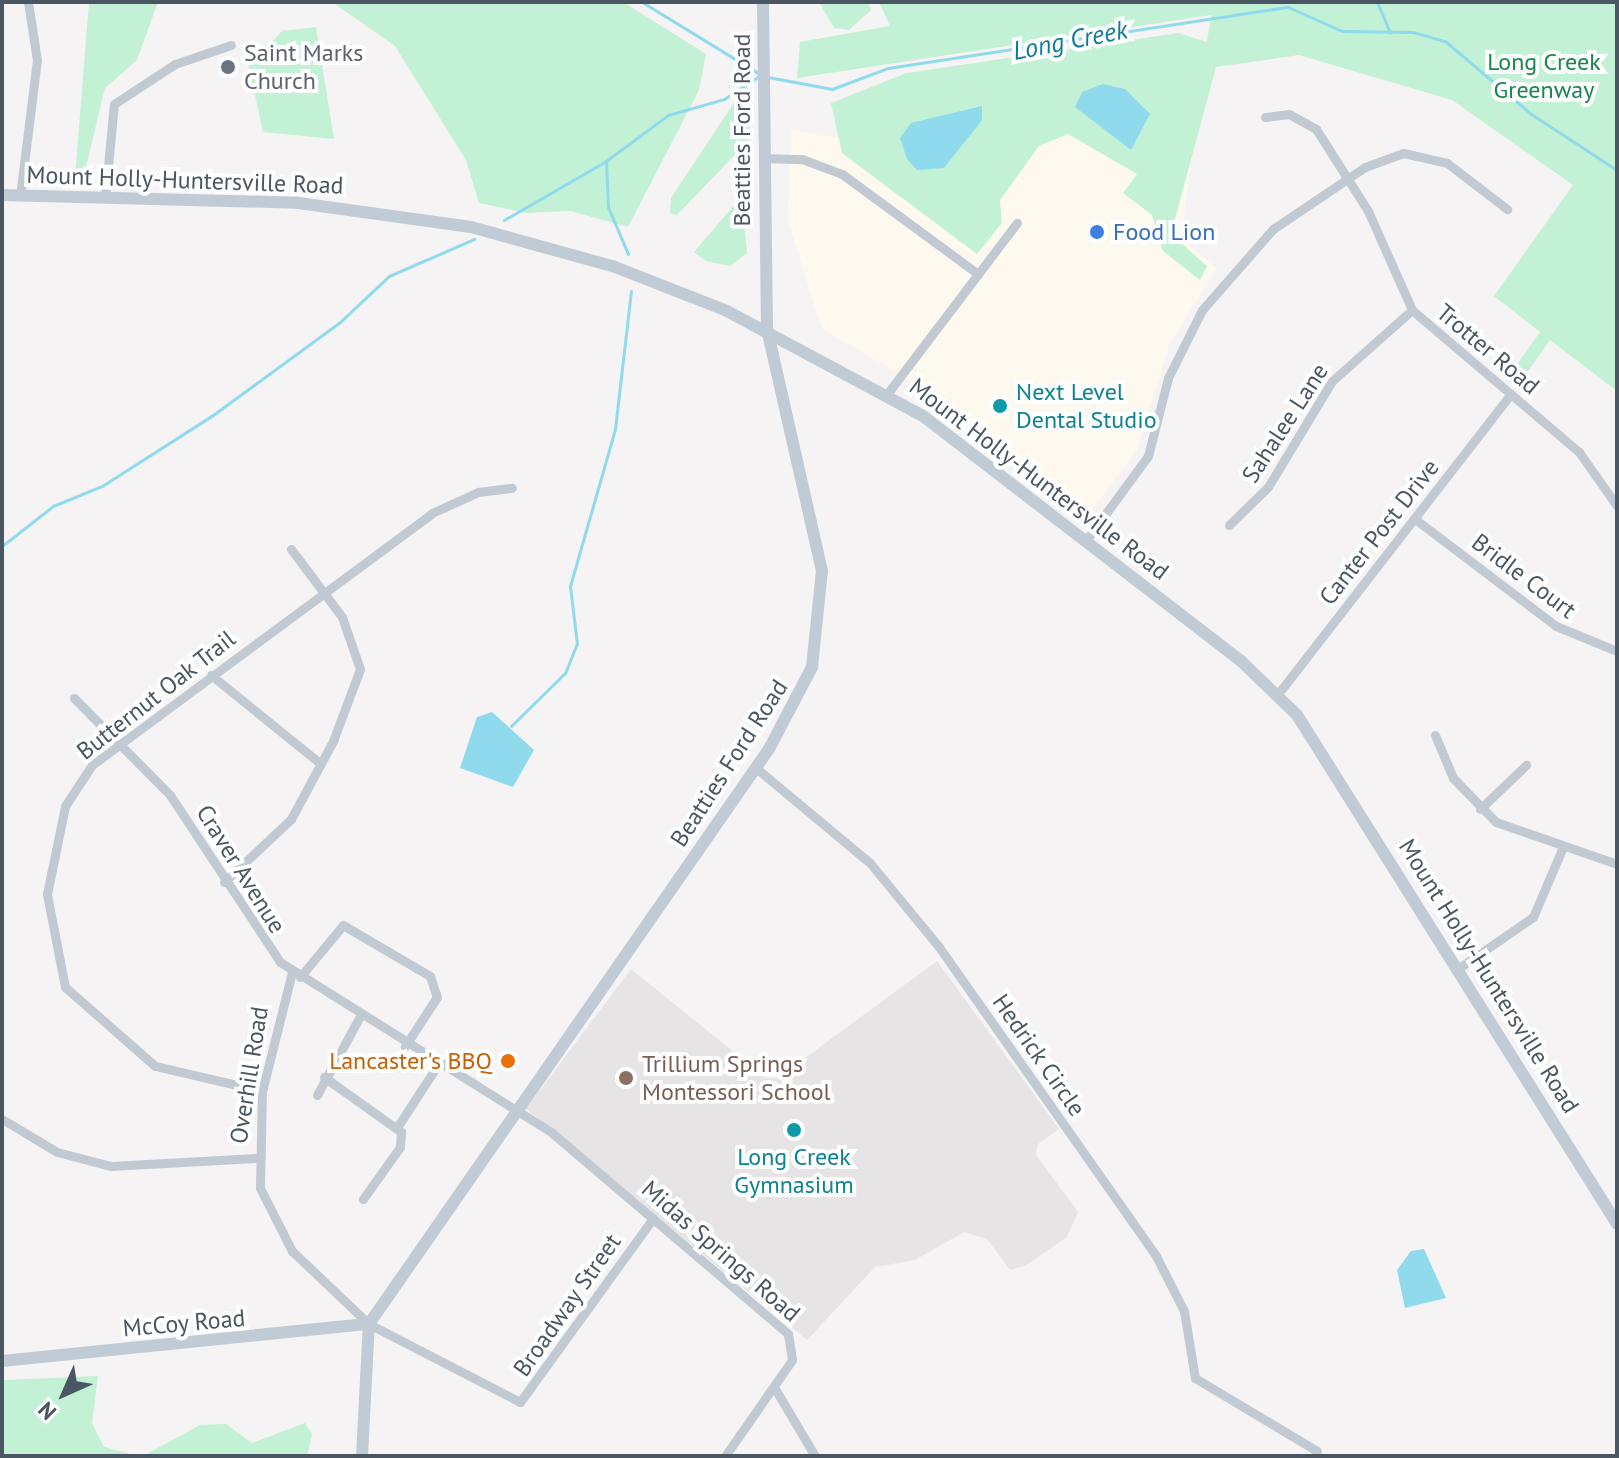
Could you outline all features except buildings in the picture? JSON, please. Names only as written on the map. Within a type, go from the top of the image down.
[{"type":"main road","name":"Beatties Ford Road","points":[[369,1324],[756,768],[806,685],[823,594],[767,329],[763,2]]},
{"type":"main road","name":"Mount Holly-Huntersville Road","points":[[2,195],[298,203],[456,224],[615,267],[767,329],[887,394],[1087,539],[1278,694],[1322,749],[1617,1224]]},
{"type":"main road","name":"McCoy Road","points":[[2,1361],[369,1324]]},
{"type":"main road","points":[[362,1456],[369,1324]]},
{"type":"street","points":[[20,196],[37,60],[28,2]]},
{"type":"street","points":[[105,197],[114,104],[175,64],[231,45]]},
{"type":"street","name":"Trotter Road","points":[[1265,117],[1289,114],[1308,123],[1348,178],[1412,310],[1579,452],[1617,506]]},
{"type":"street","points":[[1087,539],[1148,456],[1168,378],[1217,287],[1273,229],[1348,178],[1390,155],[1424,153],[1507,209]]},
{"type":"street","points":[[764,158],[802,159],[842,174],[978,274]]},
{"type":"street","points":[[887,394],[1017,223]]},
{"type":"street","name":"Sahalee Lane","points":[[1229,525],[1268,487],[1332,381],[1412,310]]},
{"type":"street","name":"Canter Post Drive","points":[[1278,694],[1511,394]]},
{"type":"street","name":"Butternut Oak Trail","points":[[262,1091],[155,1066],[65,987],[47,894],[50,853],[76,785],[121,742],[432,513],[478,492],[512,488]]},
{"type":"street","name":"Bridle Court","points":[[1415,519],[1556,626],[1617,651]]},
{"type":"street","points":[[224,882],[275,842],[321,764],[360,669],[357,645],[291,549]]},
{"type":"street","points":[[211,675],[321,764]]},
{"type":"street","name":"Craver Avenue","points":[[74,698],[121,742],[170,795],[267,948],[296,975],[437,1066],[518,1109]]},
{"type":"street","points":[[1435,735],[1453,778],[1480,809],[1511,831],[1617,864]]},
{"type":"street","points":[[1480,809],[1526,765]]},
{"type":"street","name":"Hedrick Circle","points":[[756,768],[870,863],[924,926],[1156,1256],[1184,1311],[1193,1373],[1229,1402],[1317,1451]]},
{"type":"street","points":[[1459,968],[1533,917],[1562,849]]},
{"type":"street","points":[[296,975],[343,925],[418,968],[433,978],[437,997],[405,1046]]},
{"type":"street","name":"Overhill Road","points":[[296,975],[262,1091],[256,1158],[279,1235],[369,1324],[506,1400]]},
{"type":"street","points":[[317,1095],[324,1077],[360,1016]]},
{"type":"street","points":[[363,1199],[400,1147],[398,1126],[437,1066]]},
{"type":"street","points":[[324,1077],[398,1126]]},
{"type":"street","name":"Midas Springs Road","points":[[518,1109],[653,1218],[788,1334],[794,1356],[725,1456]]},
{"type":"street","points":[[2,1119],[54,1151],[111,1166],[256,1158]]},
{"type":"street","name":"Broadway Street","points":[[506,1400],[515,1404],[530,1393],[653,1218]]},
{"type":"street","points":[[774,1387],[815,1456]]},
{"type":"shaded area","points":[[1204,66],[1181,239],[1217,268],[1169,345],[1137,450],[1091,511],[910,380],[822,329],[788,222],[790,129],[834,137]]},
{"type":"shaded area","points":[[937,961],[1059,1129],[1038,1144],[1036,1155],[1078,1212],[1067,1237],[1025,1266],[1010,1270],[987,1239],[964,1232],[915,1260],[875,1267],[807,1340],[526,1109],[631,969],[766,1078],[778,1078]]},
{"type":"green space","points":[[89,2],[158,2],[137,60],[105,88],[83,179],[75,177]]},
{"type":"green space","points":[[332,2],[623,2],[706,54],[699,90],[628,227],[571,211],[526,213],[479,203],[466,160],[395,46]]},
{"type":"green space","points":[[819,2],[868,2],[871,10],[849,30],[834,28]]},
{"type":"green space","name":"Long Creek Greenway","points":[[879,2],[1617,2],[1617,391],[1550,340],[1516,388],[1506,380],[1540,332],[1494,296],[1573,185],[1452,100],[1299,55],[1216,67],[1171,234],[1207,266],[1200,280],[1163,251],[1152,215],[1123,193],[1137,174],[1068,134],[1039,146],[1000,200],[1002,223],[977,254],[842,153],[831,103],[907,73],[1178,33],[1207,42],[1211,15],[797,78],[800,42],[890,26]]},
{"type":"green space","points":[[316,27],[334,139],[263,132],[245,49],[270,44],[282,31]]},
{"type":"green space","points":[[747,83],[750,139],[677,215],[670,213],[671,198]]},
{"type":"green space","points":[[742,196],[747,253],[730,266],[706,261],[694,252]]},
{"type":"green space","points":[[98,1376],[92,1423],[104,1447],[138,1456],[2,1456],[2,1380]]},
{"type":"green space","points":[[305,1423],[312,1434],[307,1456],[143,1456],[200,1425],[226,1424],[252,1443]]},
{"type":"water","points":[[1103,84],[1125,89],[1150,114],[1131,150],[1075,107],[1082,92]]},
{"type":"water","points":[[982,106],[982,120],[944,168],[917,170],[907,159],[900,138],[911,123]]},
{"type":"water","points":[[492,712],[534,750],[513,787],[460,768],[477,717]]},
{"type":"water","points":[[1424,1249],[1446,1298],[1405,1308],[1397,1270],[1411,1251]]},
{"type":"waterway","name":"Long Creek","points":[[642,2],[761,75]]},
{"type":"waterway","points":[[1377,2],[1390,32]]},
{"type":"waterway","name":"Long Creek","points":[[768,77],[832,89],[888,68],[1288,7],[1342,31],[1413,32],[1445,41],[1531,114],[1617,170]]},
{"type":"waterway","points":[[504,220],[606,161],[668,115],[724,99],[761,75]]},
{"type":"waterway","points":[[606,161],[608,207],[628,254]]},
{"type":"waterway","points":[[2,546],[53,506],[102,486],[213,415],[340,322],[389,276],[474,239]]},
{"type":"waterway","points":[[511,726],[565,673],[577,644],[570,586],[615,429],[631,291]]},
{"type":"place","name":"Saint Marks Church","points":[[228,67]]},
{"type":"place","name":"Food Lion","points":[[1097,232]]},
{"type":"place","name":"Next Level Dental Studio","points":[[1000,406]]},
{"type":"place","name":"Lancaster's BBQ","points":[[508,1061]]},
{"type":"place","name":"Trillium Springs Montessori School","points":[[626,1078]]},
{"type":"place","name":"Long Creek Gymnasium","points":[[794,1130]]}]
